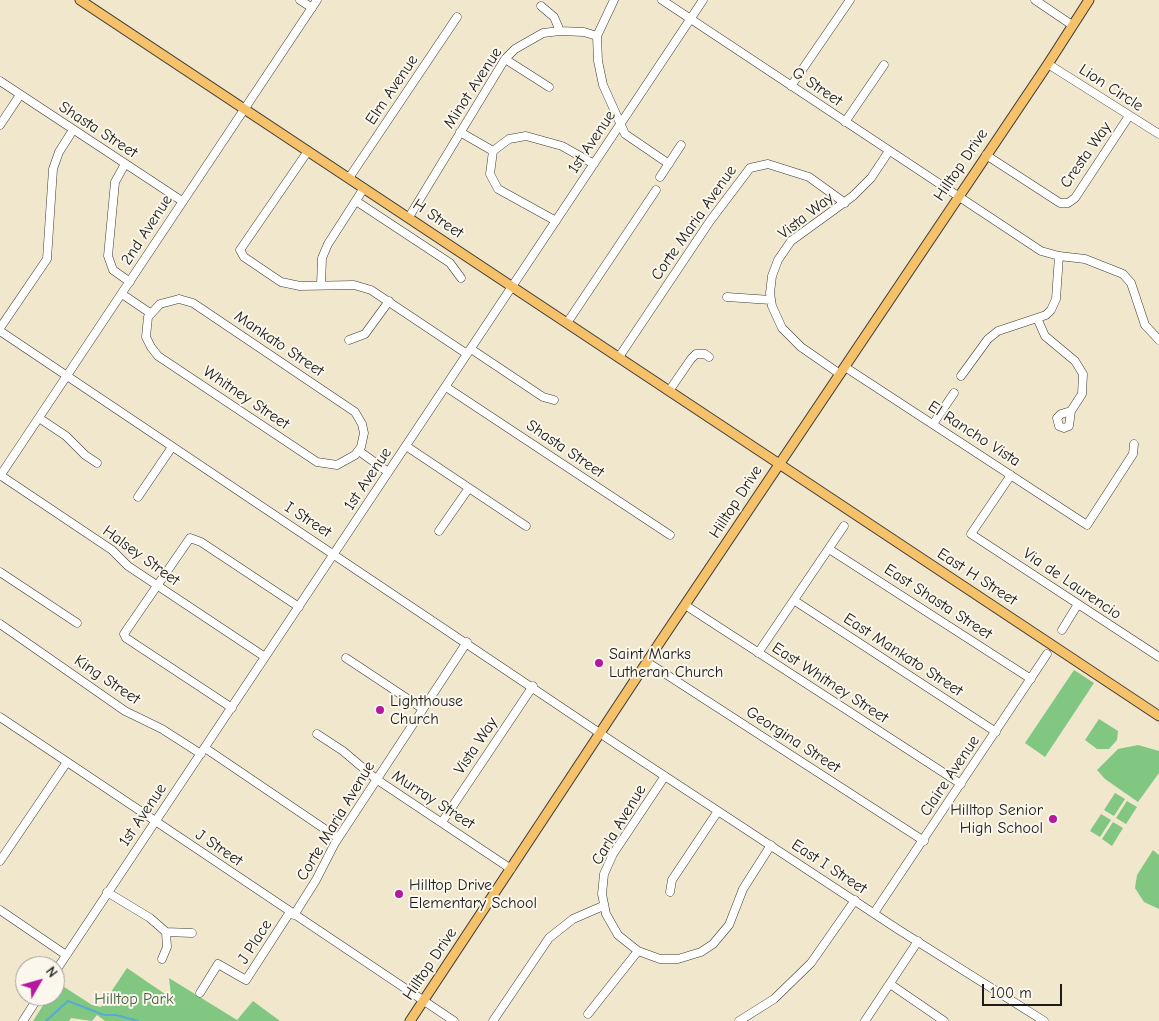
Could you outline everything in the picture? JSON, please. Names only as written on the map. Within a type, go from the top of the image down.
[{"type":"main road","name":"H Street","points":[[80,0],[779,464]]},
{"type":"main road","name":"Hilltop Drive","points":[[410,1021],[685,604],[1048,64],[1089,0]]},
{"type":"main road","name":"East H Street","points":[[779,464],[1159,716]]},
{"type":"street","points":[[300,0],[312,8]]},
{"type":"street","name":"2nd Avenue","points":[[0,476],[317,0]]},
{"type":"street","points":[[614,0],[597,36],[601,78],[625,134],[669,164]]},
{"type":"street","name":"G Street","points":[[662,0],[1041,251],[1059,256],[1085,259],[1123,274],[1130,283],[1145,325],[1159,340]]},
{"type":"street","name":"1st Avenue","points":[[66,956],[703,0]]},
{"type":"street","points":[[791,86],[850,0]]},
{"type":"street","points":[[1035,0],[1072,25]]},
{"type":"street","points":[[541,6],[554,17],[560,30]]},
{"type":"street","name":"Elm Avenue","points":[[349,178],[457,17]]},
{"type":"street","name":"Minot Avenue","points":[[409,217],[505,59],[515,48],[543,33],[560,30],[584,32],[597,36]]},
{"type":"street","points":[[505,59],[549,87]]},
{"type":"street","name":"Lion Circle","points":[[1048,64],[1159,134]]},
{"type":"street","points":[[845,122],[884,65]]},
{"type":"street","name":"Shasta Street","points":[[0,82],[182,201]]},
{"type":"street","points":[[0,125],[20,95]]},
{"type":"street","name":"Cresta Way","points":[[986,155],[1060,203],[1068,203],[1075,198],[1129,116]]},
{"type":"street","points":[[0,329],[47,259],[53,169],[59,152],[73,130]]},
{"type":"street","points":[[460,132],[493,151]]},
{"type":"street","points":[[556,221],[498,189],[493,182],[490,171],[493,151],[504,141],[526,136],[562,146],[594,164]]},
{"type":"street","points":[[660,177],[682,145]]},
{"type":"street","points":[[308,151],[240,250],[242,255],[281,282],[300,286],[354,284],[371,290],[543,397],[554,400]]},
{"type":"street","name":"Vista Way","points":[[842,370],[790,337],[776,319],[770,300],[773,271],[787,246],[845,203],[871,178],[889,151]]},
{"type":"street","points":[[125,164],[115,182],[108,256],[114,270],[130,282]]},
{"type":"street","name":"Corte Maria Avenue","points":[[619,358],[710,221],[750,168],[761,164],[768,164],[809,177],[845,203]]},
{"type":"street","points":[[321,285],[322,258],[328,244],[364,188]]},
{"type":"street","points":[[567,322],[656,190]]},
{"type":"street","points":[[356,201],[450,262],[461,278]]},
{"type":"street","points":[[961,376],[988,339],[998,331],[1046,315],[1054,304],[1059,256]]},
{"type":"street","points":[[122,294],[150,313]]},
{"type":"street","points":[[727,298],[770,300]]},
{"type":"street","name":"Mankato Street","points":[[150,313],[157,306],[169,300],[179,299],[193,303],[351,409],[360,420],[363,428],[363,442],[359,451]]},
{"type":"street","points":[[349,340],[365,334],[389,301]]},
{"type":"street","name":"Whitney Street","points":[[150,313],[146,327],[146,337],[158,356],[304,453],[321,463],[333,465],[347,461],[359,451]]},
{"type":"street","points":[[1037,318],[1045,336],[1075,360],[1082,374],[1083,389],[1071,411]]},
{"type":"street","name":"I Street","points":[[0,329],[172,447],[533,686],[600,733]]},
{"type":"street","points":[[669,392],[696,354],[705,354],[709,357]]},
{"type":"street","name":"El Rancho Vista","points":[[842,370],[933,424],[1088,524],[1133,454],[1134,444]]},
{"type":"street","name":"Shasta Street","points":[[446,387],[670,535]]},
{"type":"street","points":[[933,424],[954,393]]},
{"type":"street","points":[[39,418],[66,436],[85,455],[97,463]]},
{"type":"street","points":[[406,446],[526,526]]},
{"type":"street","points":[[138,497],[172,447]]},
{"type":"street","points":[[359,451],[388,472]]},
{"type":"street","name":"Via de Laurencio","points":[[1010,475],[971,534],[1159,657]]},
{"type":"street","name":"Halsey Street","points":[[0,476],[112,550],[128,566],[265,658]]},
{"type":"street","points":[[439,531],[469,488]]},
{"type":"street","points":[[758,653],[844,526]]},
{"type":"street","points":[[232,708],[133,643],[124,634],[190,538],[201,542],[299,607]]},
{"type":"street","name":"East Shasta Street","points":[[829,549],[1031,678]]},
{"type":"street","points":[[0,572],[77,623]]},
{"type":"street","name":"East Mankato Street","points":[[795,601],[996,732]]},
{"type":"street","name":"East Whitney Street","points":[[685,604],[961,784]]},
{"type":"street","points":[[1062,630],[1078,604]]},
{"type":"street","name":"King Street","points":[[0,624],[124,711],[162,728],[203,751],[338,838]]},
{"type":"street","name":"Corte Maria Avenue","points":[[292,914],[316,880],[338,838],[467,642]]},
{"type":"street","name":"Claire Avenue","points":[[874,913],[924,841],[1047,654]]},
{"type":"street","points":[[346,658],[423,709]]},
{"type":"street","name":"Georgina Street","points":[[647,662],[924,841]]},
{"type":"street","name":"Vista Way","points":[[442,822],[533,686]]},
{"type":"street","name":"J Street","points":[[0,717],[454,1021]]},
{"type":"street","name":"East I Street","points":[[600,733],[874,913],[1044,1021]]},
{"type":"street","name":"Murray Street","points":[[317,734],[347,754],[376,779],[511,869]]},
{"type":"street","points":[[0,861],[66,762]]},
{"type":"street","name":"Carla Avenue","points":[[603,906],[603,883],[608,863],[665,776]]},
{"type":"street","points":[[670,892],[672,880],[718,811]]},
{"type":"street","points":[[493,1021],[549,938],[573,919],[603,906],[623,941],[638,951],[660,959],[678,959],[701,952],[713,944],[729,926],[743,889],[771,845]]},
{"type":"street","points":[[108,892],[150,918],[166,932],[192,933]]},
{"type":"street","points":[[739,1021],[774,999],[811,964],[855,900]]},
{"type":"street","points":[[0,910],[66,956]]},
{"type":"street","name":"J Place","points":[[200,993],[218,964],[246,980],[292,914]]},
{"type":"street","points":[[162,959],[167,947],[166,932]]},
{"type":"street","points":[[865,1021],[918,941]]},
{"type":"street","points":[[588,1014],[638,951]]},
{"type":"street","points":[[890,984],[944,1021]]},
{"type":"street","points":[[23,1021],[33,1006]]},
{"type":"green space","points":[[1074,670],[1094,683],[1045,757],[1025,743]]},
{"type":"green space","points":[[1099,719],[1118,731],[1117,740],[1109,749],[1097,749],[1085,740]]},
{"type":"green space","points":[[1138,745],[1159,751],[1159,773],[1138,802],[1105,779],[1097,770],[1118,749]]},
{"type":"green space","points":[[1115,793],[1125,799],[1114,816],[1104,810]]},
{"type":"green space","points":[[1127,801],[1137,807],[1126,824],[1116,818]]},
{"type":"green space","points":[[1101,814],[1111,820],[1100,837],[1090,831]]},
{"type":"green space","points":[[1113,822],[1123,828],[1112,846],[1102,839]]},
{"type":"green space","points":[[1153,850],[1159,855],[1159,909],[1144,902],[1135,888],[1137,875]]},
{"type":"green space","name":"Hilltop Park","points":[[127,968],[165,994],[171,995],[169,978],[237,1020],[253,1001],[280,1021],[105,1021],[97,1015],[92,1021],[71,1018],[69,1021],[33,1021],[43,1006],[65,1006],[65,988],[92,1005],[101,1007]]},
{"type":"waterway","points":[[46,1021],[68,1001],[104,1015],[116,1015],[138,1021]]},
{"type":"place","name":"Saint Marks Lutheran Church","points":[[599,663]]},
{"type":"place","name":"Lighthouse Church","points":[[380,710]]},
{"type":"place","name":"Hilltop Senior High School","points":[[1053,819]]},
{"type":"place","name":"Hilltop Drive Elementary School","points":[[399,894]]}]
